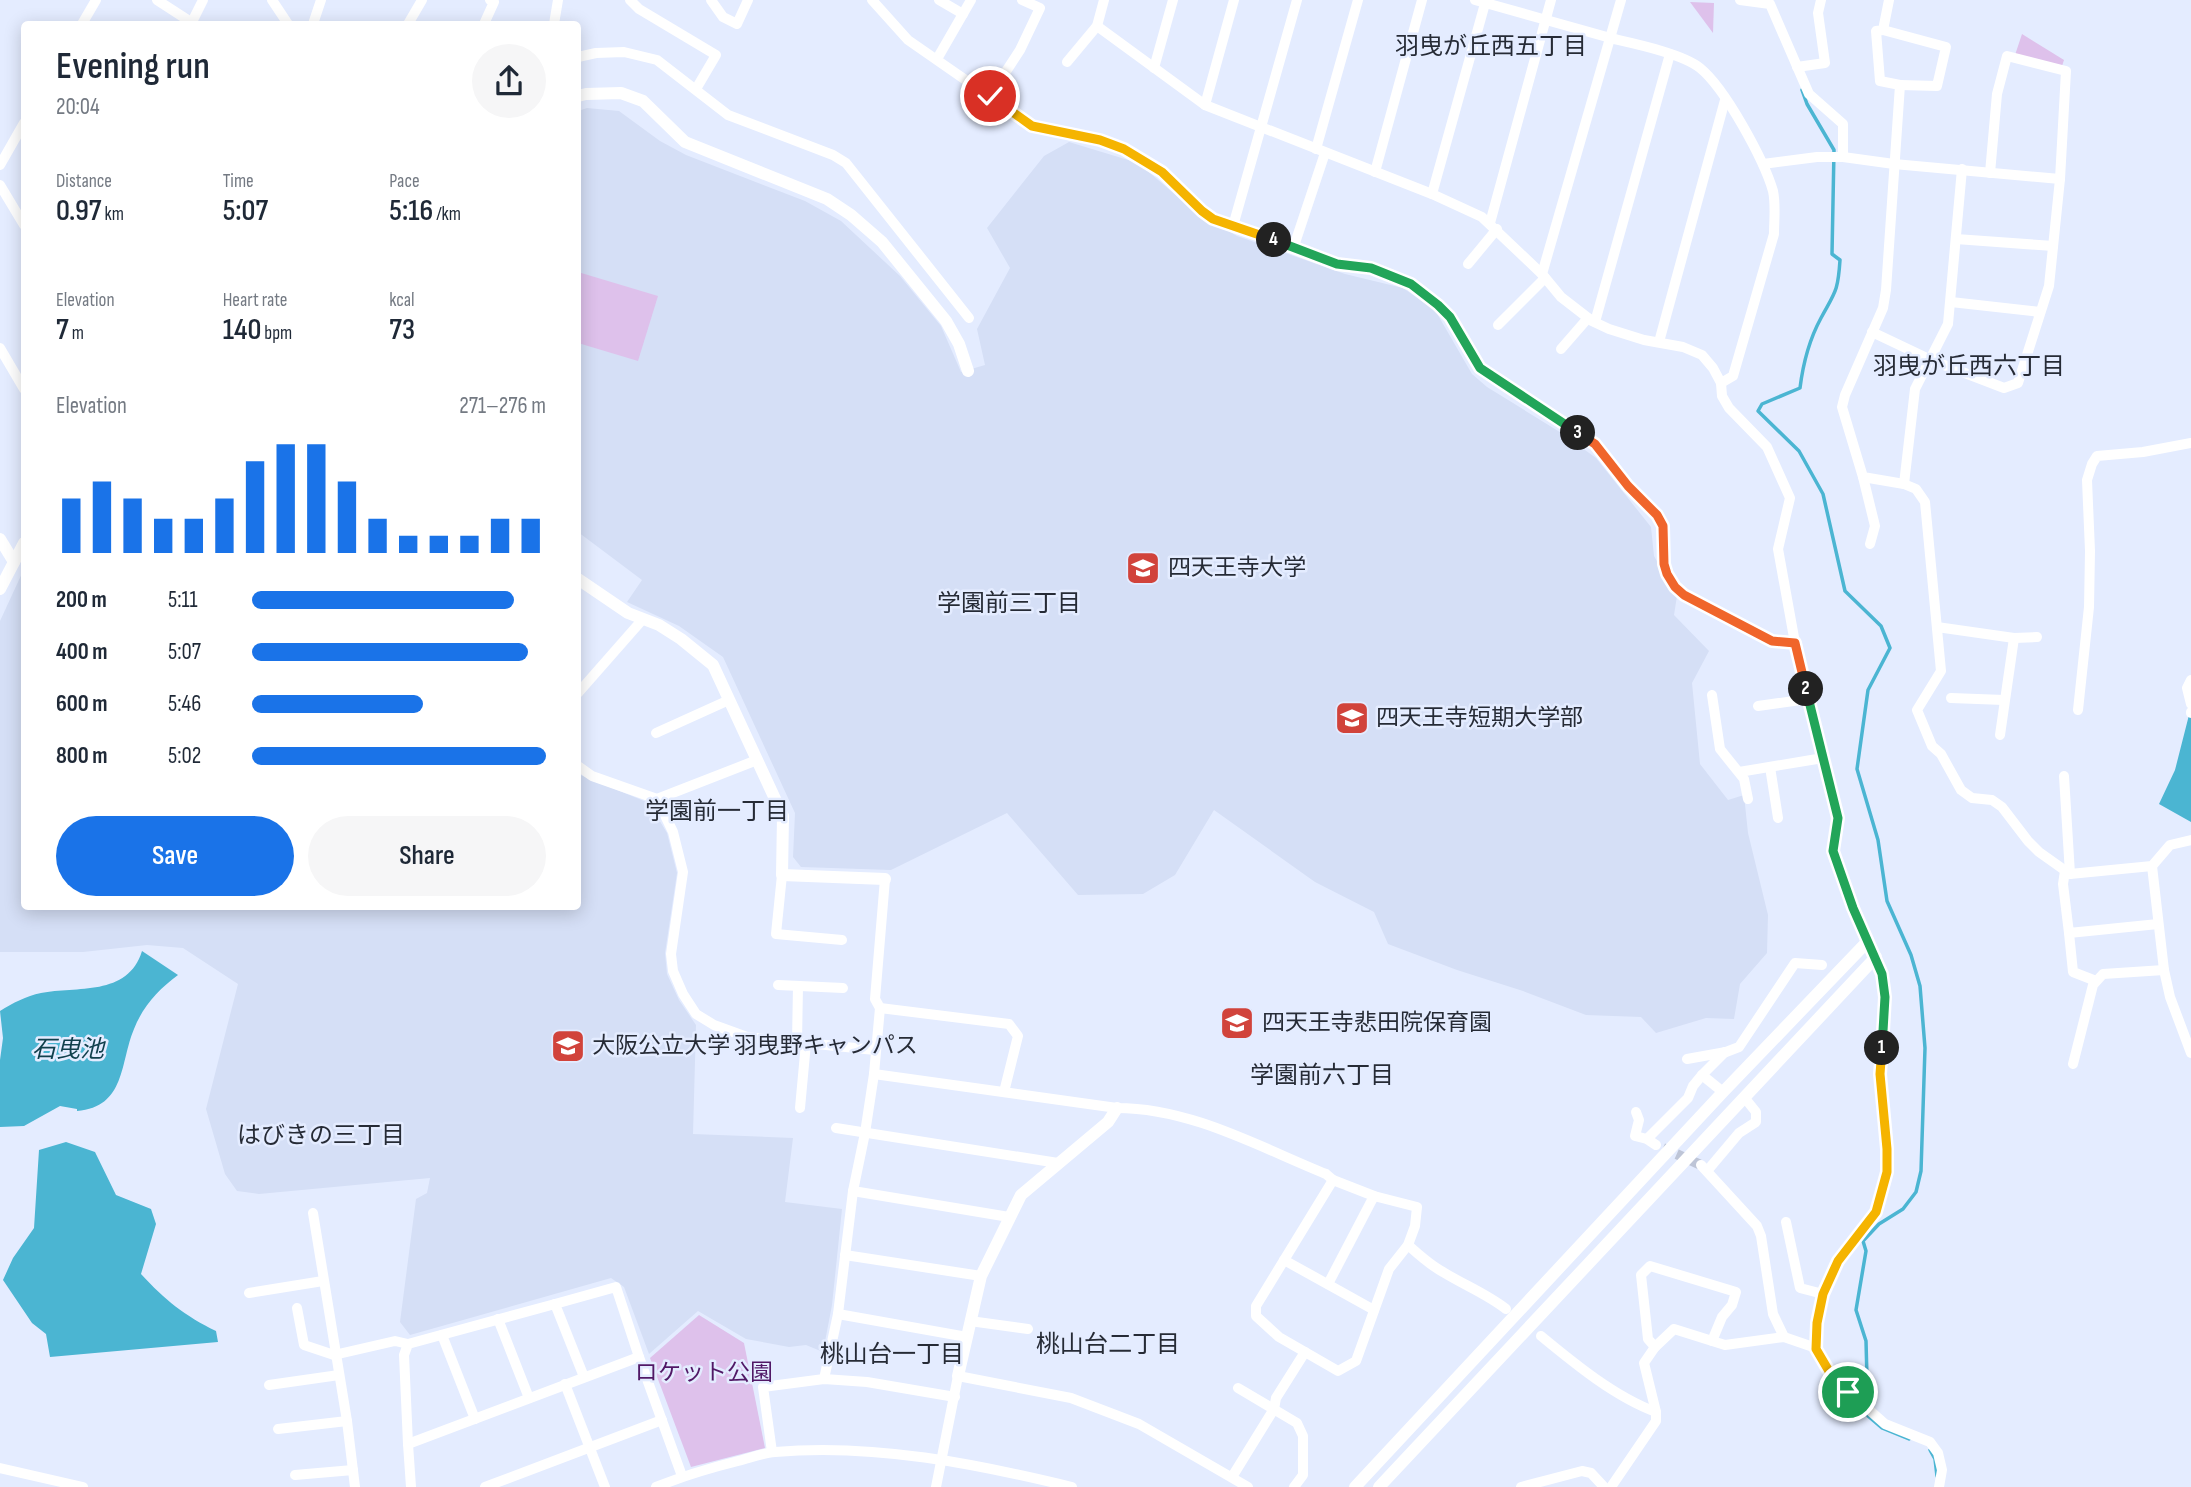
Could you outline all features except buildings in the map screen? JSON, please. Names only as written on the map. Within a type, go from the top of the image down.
[{"type":"street","points":[[84,21],[96,0]]},
{"type":"street","points":[[157,0],[188,21]]},
{"type":"street","points":[[193,21],[203,0]]},
{"type":"street","points":[[272,0],[286,21]]},
{"type":"street","points":[[314,21],[321,0]]},
{"type":"street","points":[[410,21],[422,0]]},
{"type":"street","points":[[486,21],[495,2],[490,0]]},
{"type":"street","points":[[554,21],[558,0]]},
{"type":"street","points":[[630,0],[639,9],[716,55],[696,89]]},
{"type":"street","points":[[711,0],[723,17],[737,24],[748,0]]},
{"type":"street","points":[[872,0],[908,40],[1032,126],[1088,137],[1124,149],[1162,172],[1213,219],[1294,246],[1337,264],[1371,268],[1392,275],[1423,292],[1450,317],[1480,368],[1595,444],[1628,486],[1657,515],[1663,526],[1664,564],[1675,587],[1684,595],[1772,641],[1795,643]]},
{"type":"street","points":[[939,0],[963,14]]},
{"type":"street","points":[[937,59],[971,0]]},
{"type":"street","points":[[990,96],[1020,50],[1041,8],[1022,0]]},
{"type":"street","points":[[1067,62],[1097,26],[1104,0]]},
{"type":"street","points":[[1154,68],[1173,0]]},
{"type":"street","points":[[1205,105],[1234,0]]},
{"type":"street","points":[[1233,226],[1297,0]]},
{"type":"street","points":[[1294,246],[1321,151],[1358,0]]},
{"type":"street","points":[[1375,172],[1423,0]]},
{"type":"street","points":[[1468,264],[1494,226],[1551,0]]},
{"type":"street","points":[[1498,325],[1544,276],[1621,0]]},
{"type":"street","points":[[1740,0],[1770,2],[1809,94],[1843,124],[1843,157]]},
{"type":"street","points":[[1797,68],[1825,63],[1818,13],[1821,0]]},
{"type":"street","points":[[1883,30],[1889,0]]},
{"type":"street","points":[[1432,194],[1482,1],[1670,54],[1699,66],[1725,100],[1763,164],[1774,201],[1774,234],[1733,376],[1721,383]]},
{"type":"street","points":[[1097,26],[1205,105],[1432,194],[1482,217],[1494,226],[1562,297],[1591,320],[1609,330],[1683,347],[1702,355],[1721,383],[1722,396],[1729,408],[1767,447],[1790,498],[1778,549],[1795,643],[1838,818],[1833,851],[1853,908],[1876,957],[1882,974],[1885,997],[1880,1074],[1887,1172],[1876,1212],[1838,1261],[1823,1294],[1817,1323],[1816,1349],[1833,1378],[1885,1424],[1930,1442],[1938,1453],[1941,1470],[1939,1487]]},
{"type":"street","points":[[1883,30],[1947,47],[1937,86],[1900,85],[1880,81],[1876,32],[1883,30]]},
{"type":"street","points":[[581,56],[624,52],[657,60],[728,115],[833,155],[846,163],[970,318]]},
{"type":"street","points":[[1561,349],[1591,320],[1670,54]]},
{"type":"street","points":[[1872,332],[1931,360],[2004,388],[2018,383],[2049,286],[2060,179],[2066,71],[2007,56],[1997,94],[1990,173]]},
{"type":"street","points":[[1870,544],[1875,526],[1842,407],[1883,307],[1900,85]]},
{"type":"street","points":[[581,95],[621,93],[643,102],[684,142],[827,199],[851,215],[882,242],[946,321],[959,344],[968,371]]},
{"type":"street","points":[[1660,342],[1725,100]]},
{"type":"street","points":[[0,165],[21,128]]},
{"type":"street","points":[[1763,164],[1843,157],[2060,179]]},
{"type":"street","points":[[1904,484],[1915,389],[1948,324],[1962,169]]},
{"type":"street","points":[[0,185],[21,220]]},
{"type":"street","points":[[1956,239],[2053,246]]},
{"type":"street","points":[[1951,302],[2040,312]]},
{"type":"street","points":[[0,348],[21,384]]},
{"type":"street","points":[[2078,710],[2090,607],[2088,480],[2092,464],[2097,456],[2143,453],[2191,443]]},
{"type":"street","points":[[1863,477],[1904,484],[1916,489],[1925,502],[1941,671],[1917,710],[1932,746],[1941,754],[1961,790],[1972,798],[1992,800],[2002,807],[2028,841],[2067,873],[2152,866],[2170,845],[2191,840]]},
{"type":"street","points":[[0,539],[14,562]]},
{"type":"street","points":[[0,589],[21,549]]},
{"type":"street","points":[[581,581],[628,613],[659,625],[713,665],[783,816],[782,875],[776,934],[842,940]]},
{"type":"street","points":[[581,690],[643,619]]},
{"type":"street","points":[[1937,628],[2014,638],[2037,637]]},
{"type":"street","points":[[2000,735],[2014,638]]},
{"type":"street","points":[[2191,680],[2187,688],[2191,704]]},
{"type":"street","points":[[1712,695],[1720,749],[1744,779],[1748,799]]},
{"type":"street","points":[[1951,698],[2004,700]]},
{"type":"street","points":[[1758,706],[1808,699]]},
{"type":"street","points":[[656,733],[729,700]]},
{"type":"street","points":[[1739,772],[1823,758]]},
{"type":"street","points":[[581,768],[592,776],[657,799],[757,761]]},
{"type":"street","points":[[1770,767],[1778,818]]},
{"type":"street","points":[[2064,776],[2067,873],[2063,884],[2073,972],[2096,981]]},
{"type":"street","points":[[657,799],[673,832],[683,872],[671,954],[673,971],[683,995],[696,1014],[714,1026],[747,1037],[875,1051]]},
{"type":"street","points":[[2152,866],[2164,970],[2170,997],[2191,1053]]},
{"type":"street","points":[[782,875],[885,879],[875,999],[880,1008],[874,1074],[853,1191],[838,1314],[824,1379]]},
{"type":"street","points":[[2069,933],[2158,924]]},
{"type":"street","points":[[1355,1487],[1723,1092],[1868,941]]},
{"type":"street","points":[[1378,1487],[1876,957]]},
{"type":"street","points":[[1687,1059],[1726,1052],[1739,1046],[1795,963],[1822,965]]},
{"type":"street","points":[[2073,1064],[2096,981],[2103,974],[2164,970]]},
{"type":"street","points":[[778,985],[843,988]]},
{"type":"street","points":[[798,986],[802,1043],[800,1108]]},
{"type":"street","points":[[880,1008],[1010,1024],[1018,1036],[1004,1092]]},
{"type":"street","points":[[1636,1112],[1639,1120],[1635,1136],[1651,1142],[1688,1098],[1702,1075],[1726,1052]]},
{"type":"street","points":[[874,1074],[1191,1118],[1325,1174],[1332,1180],[1374,1196],[1417,1207],[1415,1226],[1408,1245],[1389,1269],[1356,1361],[1338,1371],[1279,1337],[1256,1315],[1256,1306],[1332,1180]]},
{"type":"street","points":[[1702,1075],[1723,1092]]},
{"type":"street","points":[[1744,1097],[1756,1112],[1756,1122],[1739,1133],[1704,1168],[1756,1226],[1761,1236],[1773,1314],[1784,1337]]},
{"type":"street","points":[[936,1487],[981,1276],[1009,1217],[1021,1195],[1108,1122],[1117,1108]]},
{"type":"street","points":[[836,1128],[1058,1163]]},
{"type":"street","points":[[853,1191],[1009,1217]]},
{"type":"street","points":[[1328,1284],[1374,1196]]},
{"type":"street","points":[[313,1213],[355,1487]]},
{"type":"street","points":[[1786,1222],[1800,1288],[1823,1294]]},
{"type":"street","points":[[1408,1245],[1443,1272],[1497,1301],[1506,1309]]},
{"type":"street","points":[[845,1255],[981,1276]]},
{"type":"street","points":[[1284,1260],[1374,1310]]},
{"type":"street","points":[[1655,1347],[1648,1339],[1641,1275],[1650,1266],[1736,1293],[1712,1341]]},
{"type":"street","points":[[249,1293],[323,1280]]},
{"type":"street","points":[[297,1308],[304,1345],[334,1355],[394,1341],[408,1344],[616,1287],[682,1476]]},
{"type":"street","points":[[555,1304],[584,1377]]},
{"type":"street","points":[[838,1314],[967,1337]]},
{"type":"street","points":[[498,1319],[529,1398]]},
{"type":"street","points":[[970,1321],[1028,1329]]},
{"type":"street","points":[[1611,1487],[1656,1421],[1644,1363],[1655,1347],[1674,1329],[1725,1345],[1784,1337],[1816,1349]]},
{"type":"street","points":[[442,1335],[475,1419]]},
{"type":"street","points":[[1541,1336],[1580,1367],[1643,1407],[1656,1412]]},
{"type":"street","points":[[408,1344],[404,1355],[411,1487]]},
{"type":"street","points":[[1232,1478],[1305,1352]]},
{"type":"street","points":[[408,1444],[639,1357]]},
{"type":"street","points":[[269,1385],[339,1375]]},
{"type":"street","points":[[958,1376],[1071,1398],[1139,1424],[1248,1487]]},
{"type":"street","points":[[772,1452],[764,1387],[824,1379],[867,1382],[955,1396]]},
{"type":"street","points":[[565,1384],[605,1487]]},
{"type":"street","points":[[1238,1388],[1297,1423],[1303,1436],[1303,1475],[1294,1487]]},
{"type":"street","points":[[485,1487],[512,1482],[662,1420]]},
{"type":"street","points":[[278,1429],[346,1421]]},
{"type":"street","points":[[656,1487],[682,1476],[772,1452],[850,1450],[913,1456],[1015,1473],[1072,1487]]},
{"type":"street","points":[[0,1468],[83,1487]]},
{"type":"street","points":[[295,1475],[353,1470]]},
{"type":"street","points":[[1521,1487],[1581,1471],[1591,1473],[1604,1487]]},
{"type":"shaded area","name":"四天王寺大学","points":[[587,108],[619,111],[660,141],[686,155],[805,201],[841,221],[900,276],[941,326],[961,372],[985,365],[977,329],[1010,268],[987,228],[1044,156],[1069,142],[1138,163],[1196,212],[1237,236],[1345,274],[1403,288],[1435,310],[1472,374],[1487,387],[1596,458],[1651,527],[1654,556],[1677,596],[1674,615],[1709,651],[1692,683],[1700,764],[1728,800],[1744,795],[1748,833],[1768,915],[1767,953],[1740,984],[1734,1019],[1706,1018],[1656,1033],[1641,1017],[1586,1015],[1388,944],[1374,912],[1315,882],[1214,810],[1175,875],[1143,894],[1078,895],[1007,813],[891,870],[801,867],[793,857],[795,813],[723,657],[679,626],[627,602],[642,580],[581,534],[581,110]]},
{"type":"shaded area","name":"大阪公立大学 羽曳野キャンパス","points":[[21,576],[21,910],[581,910],[581,775],[649,803],[667,833],[677,873],[665,953],[667,974],[679,1000],[696,1025],[693,1134],[793,1138],[785,1202],[842,1209],[832,1305],[823,1352],[806,1345],[789,1347],[746,1339],[698,1311],[649,1354],[624,1287],[611,1278],[410,1335],[400,1322],[416,1199],[427,1193],[430,1178],[259,1194],[237,1191],[225,1174],[206,1109],[238,984],[183,948],[147,945],[83,952],[0,952],[0,621]]},
{"type":"green space","points":[[1690,2],[1714,3],[1713,33]]},
{"type":"green space","points":[[2022,34],[2064,60],[2062,66],[2015,55]]},
{"type":"green space","points":[[581,273],[658,296],[638,361],[581,344]]},
{"type":"green space","name":"ロケット公園","points":[[699,1315],[744,1343],[765,1448],[691,1467],[650,1358]]},
{"type":"water","points":[[2189,715],[2191,822],[2159,804],[2175,770]]},
{"type":"water","name":"石曳池","points":[[142,951],[178,975],[158,992],[142,1013],[113,1092],[93,1108],[77,1111],[60,1106],[24,1126],[0,1127],[0,1060],[3,1038],[0,1011],[35,994],[113,983],[135,966]]},
{"type":"water","points":[[66,1142],[95,1152],[116,1195],[151,1209],[156,1224],[141,1274],[176,1307],[216,1331],[218,1342],[50,1357],[46,1334],[32,1323],[3,1280],[13,1258],[34,1228],[39,1150]]},
{"type":"waterway","points":[[1802,90],[1807,104],[1834,150],[1832,254],[1840,260],[1838,279],[1833,297],[1810,343],[1800,388],[1762,404],[1758,411],[1799,451],[1823,494],[1845,591],[1881,626],[1890,648],[1868,690],[1857,769],[1878,840],[1887,901],[1911,955],[1920,986],[1925,1048],[1921,1171],[1916,1192],[1903,1209],[1879,1224],[1863,1241],[1866,1251],[1856,1310],[1866,1341],[1868,1416],[1882,1428],[1909,1439]]},
{"type":"waterway","points":[[1930,1450],[1935,1459],[1937,1476]]},
{"type":"tunnel","points":[[1663,1148],[1701,1165]]},
{"type":"place","name":"四天王寺大学","points":[[1143,568]]},
{"type":"place","name":"四天王寺短期大学部","points":[[1352,718]]},
{"type":"place","name":"四天王寺悲田院保育園","points":[[1237,1023]]},
{"type":"place","name":"大阪公立大学 羽曳野キャンパス","points":[[568,1046]]},
{"type":"district","name":"羽曳が丘西五丁目","points":[[1491,46]]},
{"type":"district","name":"羽曳が丘西六丁目","points":[[1969,366]]},
{"type":"district","name":"学園前三丁目","points":[[1009,603]]},
{"type":"district","name":"学園前一丁目","points":[[717,811]]},
{"type":"district","name":"学園前六丁目","points":[[1322,1075]]},
{"type":"district","name":"はびきの三丁目","points":[[321,1135]]},
{"type":"district","name":"桃山台二丁目","points":[[1108,1344]]},
{"type":"district","name":"桃山台一丁目","points":[[892,1354]]},
{"type":"route","points":[[990,96],[1032,126],[1100,140],[1124,149],[1162,172],[1213,219],[1294,246],[1337,264],[1371,268],[1392,275],[1423,292],[1450,317],[1480,368],[1595,444],[1628,486],[1657,515],[1663,526],[1664,564],[1675,587],[1684,595],[1772,641],[1795,643],[1838,818],[1833,851],[1853,908],[1876,957],[1882,974],[1885,997],[1880,1074],[1887,1172],[1876,1212],[1838,1261],[1823,1294],[1817,1323],[1816,1349],[1833,1378],[1848,1392]]}]
